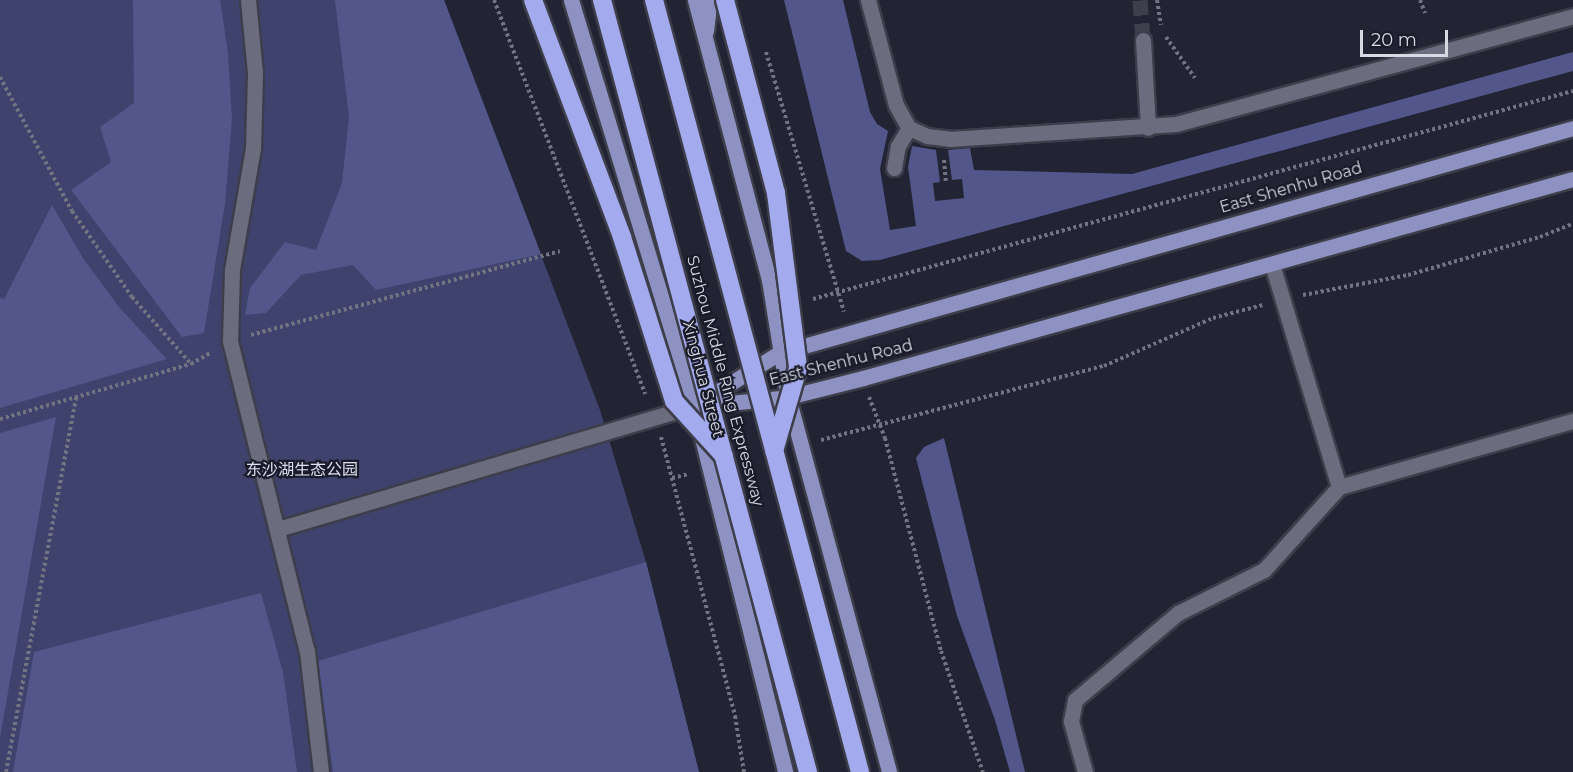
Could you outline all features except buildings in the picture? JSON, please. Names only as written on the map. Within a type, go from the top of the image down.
[{"type":"highway","points":[[533,0],[622,237],[674,400],[726,458]]},
{"type":"highway","name":"Suzhou Middle Ring Expressway","points":[[602,0],[808,772]]},
{"type":"highway","name":"Suzhou Middle Ring Expressway","points":[[654,0],[773,453],[860,772]]},
{"type":"highway","points":[[725,0],[776,193],[798,368],[773,453]]},
{"type":"main road","name":"Xinghua Street","points":[[571,0],[694,406],[785,772]]},
{"type":"main road","points":[[695,0],[774,310],[779,353],[788,397],[889,772]]},
{"type":"main road","points":[[705,40],[710,0]]},
{"type":"main road","name":"East Shenhu Road","points":[[694,406],[779,353],[1573,128]]},
{"type":"main road","name":"East Shenhu Road","points":[[694,406],[788,397],[1573,179]]},
{"type":"street","points":[[248,0],[255,73],[253,147],[232,270],[230,341],[278,529],[311,671],[321,772]]},
{"type":"street","points":[[868,0],[896,105],[909,128],[927,136],[950,139],[1148,128],[1176,124],[1573,16]]},
{"type":"street","points":[[1143,40],[1148,128]]},
{"type":"street","points":[[894,168],[898,146],[909,128]]},
{"type":"street","points":[[1272,264],[1339,488]]},
{"type":"street","points":[[278,529],[694,406]]},
{"type":"street","points":[[1085,772],[1071,721],[1075,700],[1178,614],[1264,570],[1339,488],[1573,421]]},
{"type":"path","points":[[494,0],[631,367],[656,416],[735,716],[744,772]]},
{"type":"path","points":[[1157,0],[1167,40],[1195,78]]},
{"type":"path","points":[[1420,0],[1425,14]]},
{"type":"path","points":[[0,77],[11,104],[72,211],[132,297],[191,364]]},
{"type":"path","points":[[774,310],[1573,91]]},
{"type":"path","points":[[801,446],[1104,366],[1213,318],[1282,299],[1408,275],[1540,237],[1573,224]]},
{"type":"path","points":[[0,419],[191,364],[230,341],[560,251]]},
{"type":"path","points":[[631,367],[641,364]]},
{"type":"path","points":[[6,772],[76,397]]},
{"type":"path","points":[[672,478],[708,469]]},
{"type":"green space","name":"东沙湖生态公园","points":[[0,0],[444,0],[600,410],[646,562],[699,772],[0,772]]},
{"type":"shaded area","points":[[133,0],[220,0],[228,53],[232,119],[225,204],[204,333],[182,337],[71,190],[111,162],[100,127],[134,103]]},
{"type":"shaded area","points":[[335,0],[444,0],[541,254],[376,290],[353,265],[301,275],[266,313],[245,315],[250,288],[285,242],[316,250],[342,183],[349,117]]},
{"type":"shaded area","points":[[784,0],[843,0],[870,112],[877,124],[888,131],[880,169],[890,230],[916,226],[908,167],[912,146],[936,150],[940,182],[933,183],[935,201],[964,198],[962,179],[952,180],[948,150],[970,148],[974,170],[1132,174],[1573,52],[1573,71],[880,260],[862,261],[846,251]]},
{"type":"shaded area","points":[[52,205],[83,258],[119,307],[167,359],[0,408],[0,298],[4,299]]},
{"type":"shaded area","points":[[56,417],[0,738],[0,433]]},
{"type":"shaded area","points":[[944,438],[1025,772],[1010,772],[995,720],[957,616],[916,458],[924,447]]},
{"type":"shaded area","points":[[646,562],[699,772],[333,772],[318,661]]},
{"type":"shaded area","points":[[261,593],[283,672],[297,772],[13,772],[34,652]]},
{"type":"tunnel","points":[[1140,0],[1143,40]]}]
